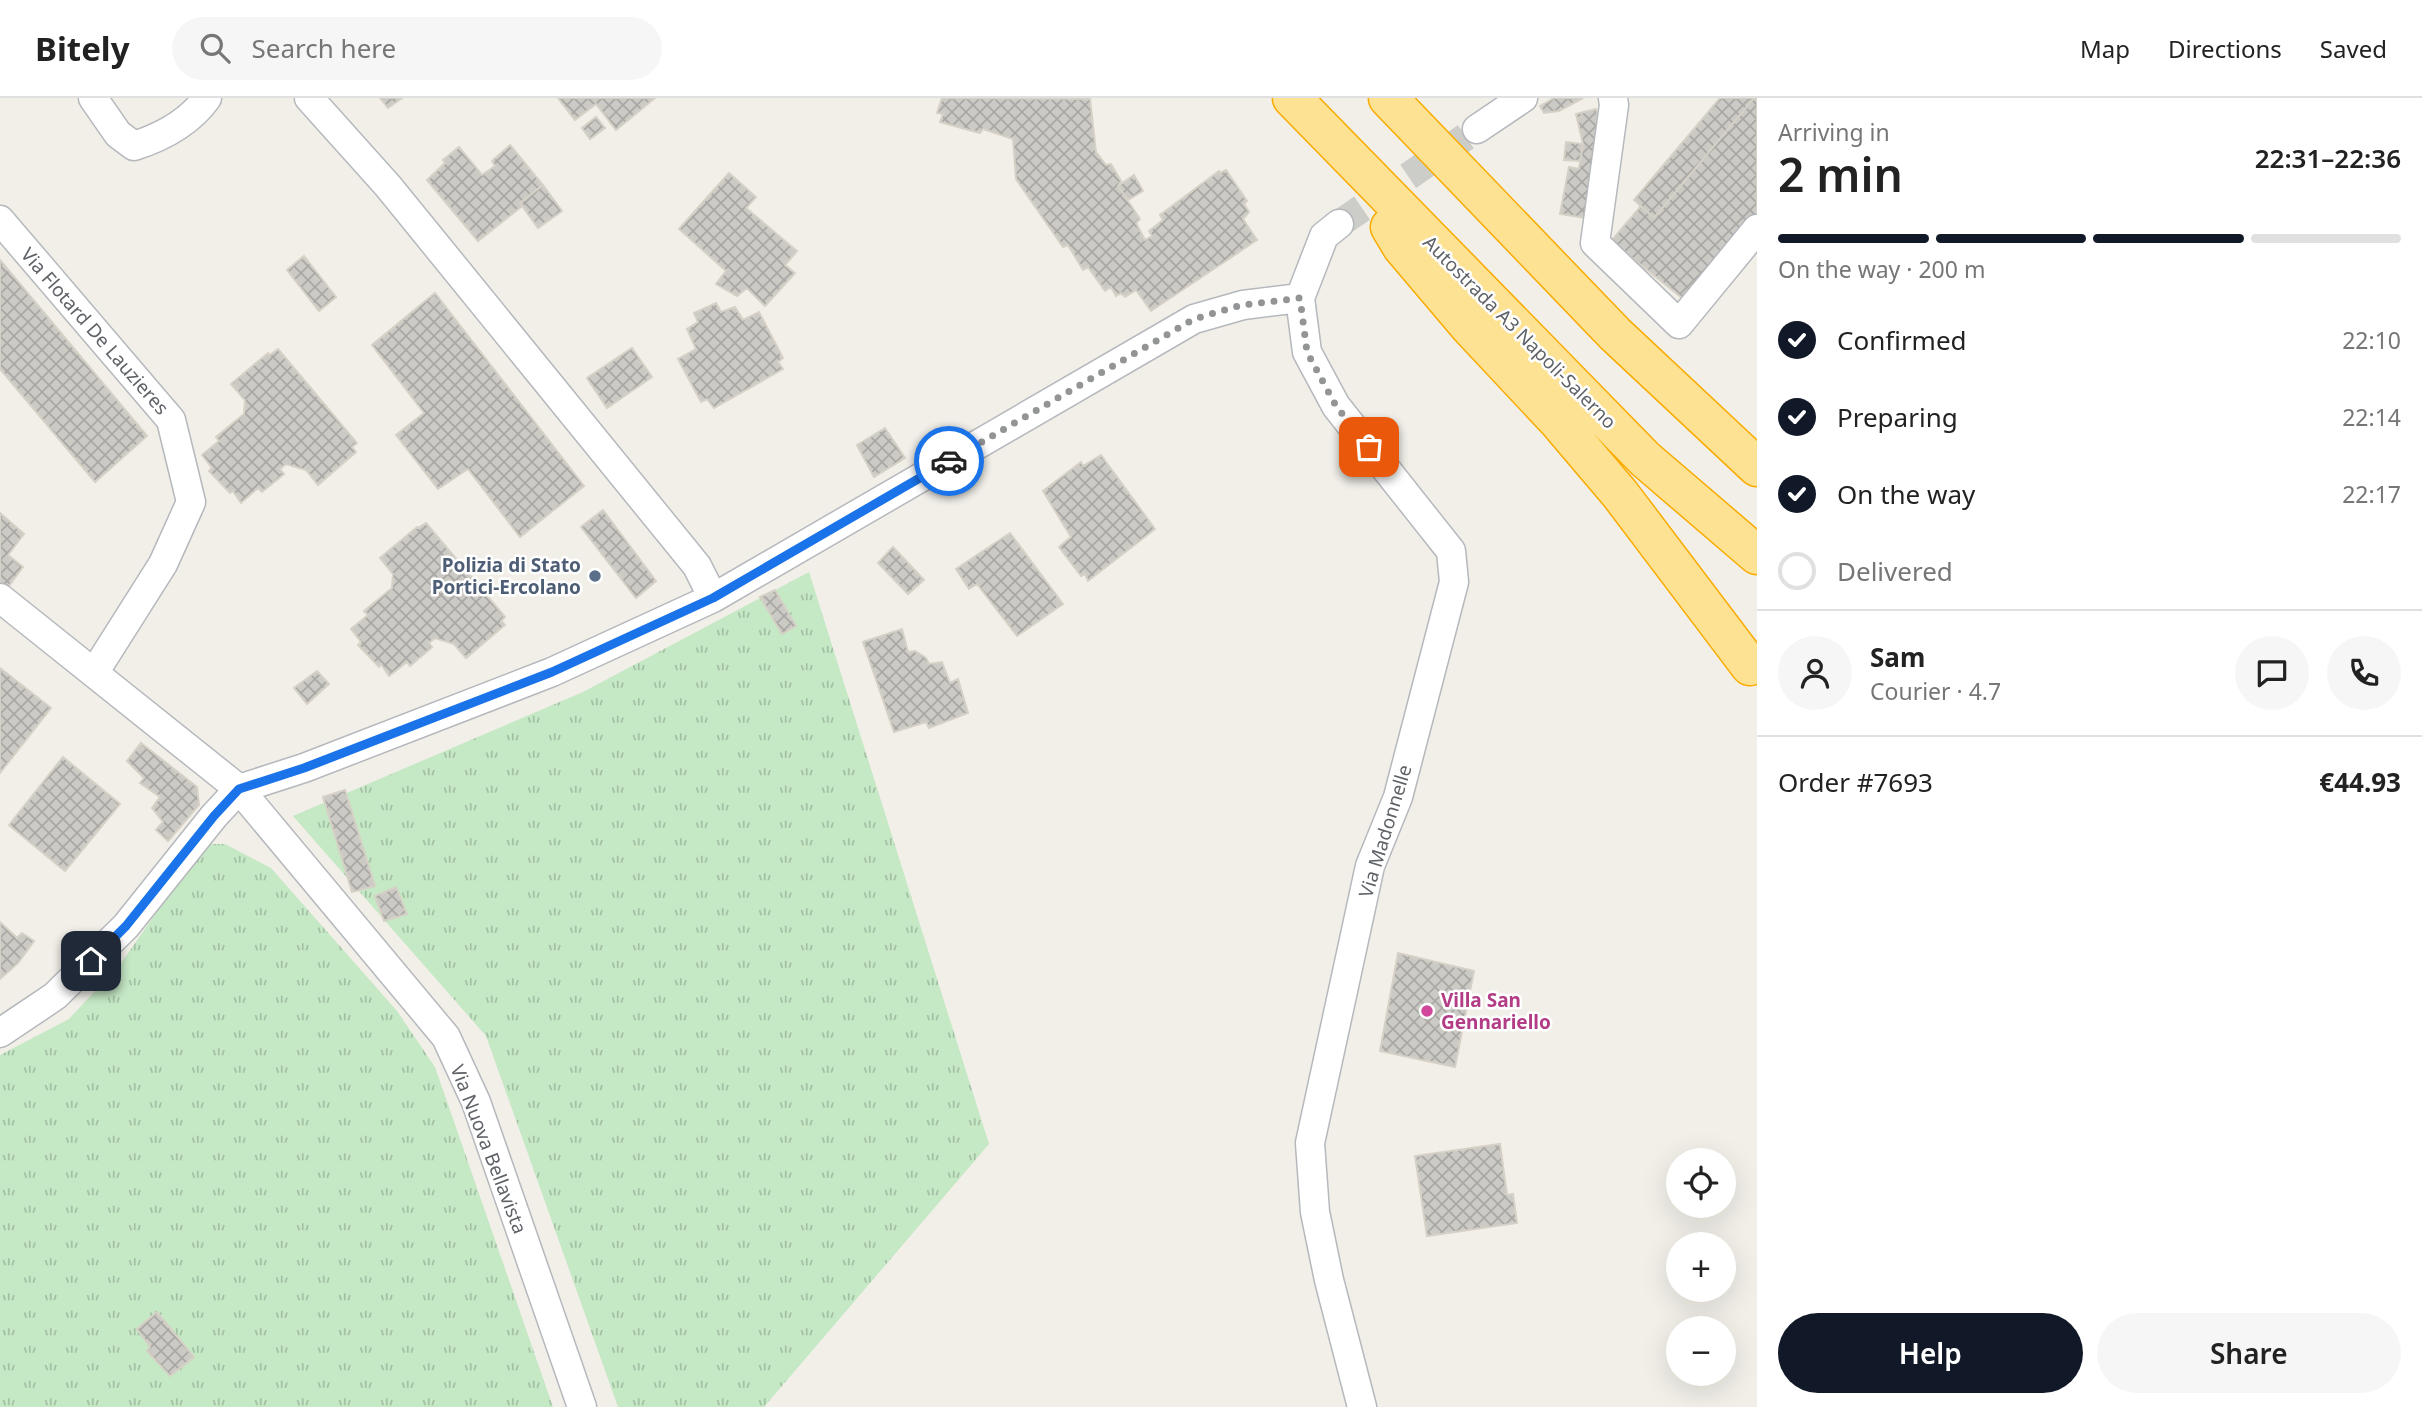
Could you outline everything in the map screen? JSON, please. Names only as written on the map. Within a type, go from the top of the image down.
[{"type":"highway","name":"Autostrada A3 Napoli-Salerno","points":[[1292,98],[1645,459],[1757,555]]},
{"type":"highway","points":[[1388,98],[1615,334],[1757,467]]},
{"type":"highway","points":[[1350,159],[1402,247],[1620,494],[1750,666]]},
{"type":"street","points":[[93,98],[118,134],[134,146],[154,140],[183,123],[207,98]]},
{"type":"street","points":[[309,98],[388,186],[697,566],[713,598]]},
{"type":"street","points":[[1477,129],[1523,98]]},
{"type":"street","points":[[1613,98],[1595,243],[1679,324],[1757,229]]},
{"type":"street","name":"Via Flotard De Lauzieres","points":[[0,220],[172,420],[191,502],[163,564],[94,673]]},
{"type":"street","points":[[0,1033],[55,996],[126,926],[214,816],[239,789],[304,768],[552,672],[713,598],[1194,319],[1242,305],[1300,298],[1324,236],[1339,224]]},
{"type":"street","name":"Via Madonnelle","points":[[1300,298],[1307,352],[1312,363],[1336,406],[1451,551],[1454,582],[1398,797],[1370,866],[1311,1143],[1315,1212],[1329,1280],[1363,1407]]},
{"type":"street","points":[[0,598],[239,789]]},
{"type":"street","name":"Via Nuova Bellavista","points":[[239,789],[446,1037],[476,1102],[582,1407]]},
{"type":"green space","points":[[809,572],[989,1144],[764,1407],[618,1407],[486,1036],[293,816],[583,692]]},
{"type":"green space","points":[[205,844],[225,844],[271,868],[397,1011],[435,1067],[553,1407],[0,1407],[0,1055],[69,1019],[121,963]]},
{"type":"building","points":[[380,98],[402,98],[388,108]]},
{"type":"building","points":[[558,98],[655,98],[616,130],[596,104],[575,120]]},
{"type":"building","points":[[942,98],[1090,99],[1096,152],[1106,165],[1111,164],[1121,181],[1118,186],[1140,219],[1136,223],[1145,240],[1152,236],[1149,231],[1163,220],[1160,215],[1219,171],[1220,173],[1226,170],[1247,201],[1244,204],[1249,212],[1243,219],[1257,240],[1151,311],[1136,290],[1125,297],[1121,293],[1116,296],[1111,287],[1105,291],[1088,267],[1083,270],[1068,245],[1063,247],[1016,179],[1013,139],[983,129],[980,133],[940,122],[943,114],[937,113]]},
{"type":"building","points":[[1554,98],[1583,98],[1559,111],[1544,113],[1540,106]]},
{"type":"building","points":[[1720,98],[1754,98],[1654,218],[1634,200]]},
{"type":"building","points":[[1754,98],[1757,98],[1757,214],[1686,301],[1611,241],[1641,206],[1654,218]]},
{"type":"building","points":[[1596,109],[1604,136],[1593,219],[1560,214],[1569,167],[1579,169],[1583,144],[1576,114]]},
{"type":"building","points":[[596,117],[605,128],[590,139],[582,128]]},
{"type":"building","points":[[1566,142],[1583,144],[1580,161],[1564,160]]},
{"type":"building","points":[[510,145],[543,185],[520,203],[523,206],[478,241],[427,180],[445,163],[443,160],[459,147],[482,175],[495,166],[492,161]]},
{"type":"building","points":[[729,173],[756,197],[746,208],[797,251],[785,265],[795,273],[765,306],[747,288],[737,296],[716,284],[726,271],[679,229]]},
{"type":"building","points":[[1134,175],[1143,191],[1128,200],[1118,186]]},
{"type":"building","points":[[543,185],[562,211],[538,228],[520,203]]},
{"type":"building","points":[[304,256],[336,297],[319,311],[287,270]]},
{"type":"building","points":[[0,260],[147,436],[95,482],[0,369]]},
{"type":"building","points":[[435,293],[584,486],[520,537],[468,469],[438,489],[396,435],[424,413],[372,345]]},
{"type":"building","points":[[716,303],[721,312],[735,307],[743,320],[759,312],[783,358],[778,362],[783,369],[714,408],[707,399],[701,402],[678,359],[696,349],[687,329],[698,322],[694,313]]},
{"type":"building","points":[[632,348],[652,377],[607,408],[587,378]]},
{"type":"building","points":[[278,349],[357,443],[352,447],[356,452],[318,485],[306,470],[286,464],[280,469],[284,474],[262,492],[258,488],[241,503],[233,491],[230,493],[209,471],[212,468],[202,455],[219,441],[216,437],[244,414],[245,400],[231,384],[268,353],[270,355]]},
{"type":"building","points":[[885,428],[905,458],[874,477],[857,445]]},
{"type":"building","points":[[1101,455],[1155,529],[1088,581],[1085,574],[1081,576],[1059,547],[1071,537],[1043,491],[1081,462],[1083,466]]},
{"type":"building","points":[[603,510],[656,581],[636,598],[581,527]]},
{"type":"building","points":[[0,513],[24,534],[8,555],[23,567],[5,591],[0,587]]},
{"type":"building","points":[[426,523],[505,617],[501,621],[505,625],[466,658],[454,644],[435,638],[429,643],[432,647],[410,666],[407,662],[389,676],[381,664],[379,667],[358,645],[361,642],[351,629],[368,615],[364,611],[392,588],[393,574],[380,558],[417,527]]},
{"type":"building","points":[[1010,533],[1063,604],[1017,636],[977,584],[969,589],[956,569]]},
{"type":"building","points":[[893,547],[924,580],[908,594],[878,563]]},
{"type":"building","points":[[775,590],[796,626],[782,634],[760,597]]},
{"type":"building","points":[[902,629],[908,652],[915,651],[926,658],[929,664],[942,662],[950,683],[958,679],[968,713],[929,728],[926,722],[894,732],[863,642]]},
{"type":"building","points":[[0,668],[51,708],[0,773]]},
{"type":"building","points":[[317,671],[329,684],[307,704],[294,688]]},
{"type":"building","points":[[141,743],[197,787],[199,805],[168,841],[156,830],[163,822],[152,808],[160,797],[140,783],[144,778],[127,761]]},
{"type":"building","points":[[63,757],[120,804],[65,871],[9,825]]},
{"type":"building","points":[[345,790],[375,886],[352,892],[323,797]]},
{"type":"building","points":[[396,887],[407,914],[384,921],[375,896]]},
{"type":"building","points":[[0,922],[17,938],[22,933],[34,941],[18,963],[0,979]]},
{"type":"building","name":"Villa San Gennariello","points":[[1398,953],[1474,971],[1455,1067],[1380,1051]]},
{"type":"building","points":[[1500,1144],[1507,1195],[1513,1194],[1517,1223],[1427,1236],[1415,1156]]},
{"type":"building","points":[[157,1312],[194,1357],[170,1376],[147,1351],[150,1347],[137,1329]]},
{"type":"tunnel","points":[[1339,224],[1477,129]]},
{"type":"way so far","points":[[949,461],[1194,319],[1242,305],[1300,298],[1307,352],[1336,406],[1369,447]]},
{"type":"place","name":"Polizia di Stato Portici-Ercolano","points":[[595,576]]},
{"type":"place","name":"Villa San Gennariello","points":[[1427,1011]]},
{"type":"route","points":[[91,961],[126,926],[214,816],[239,789],[304,768],[552,672],[713,598],[949,461]]}]
